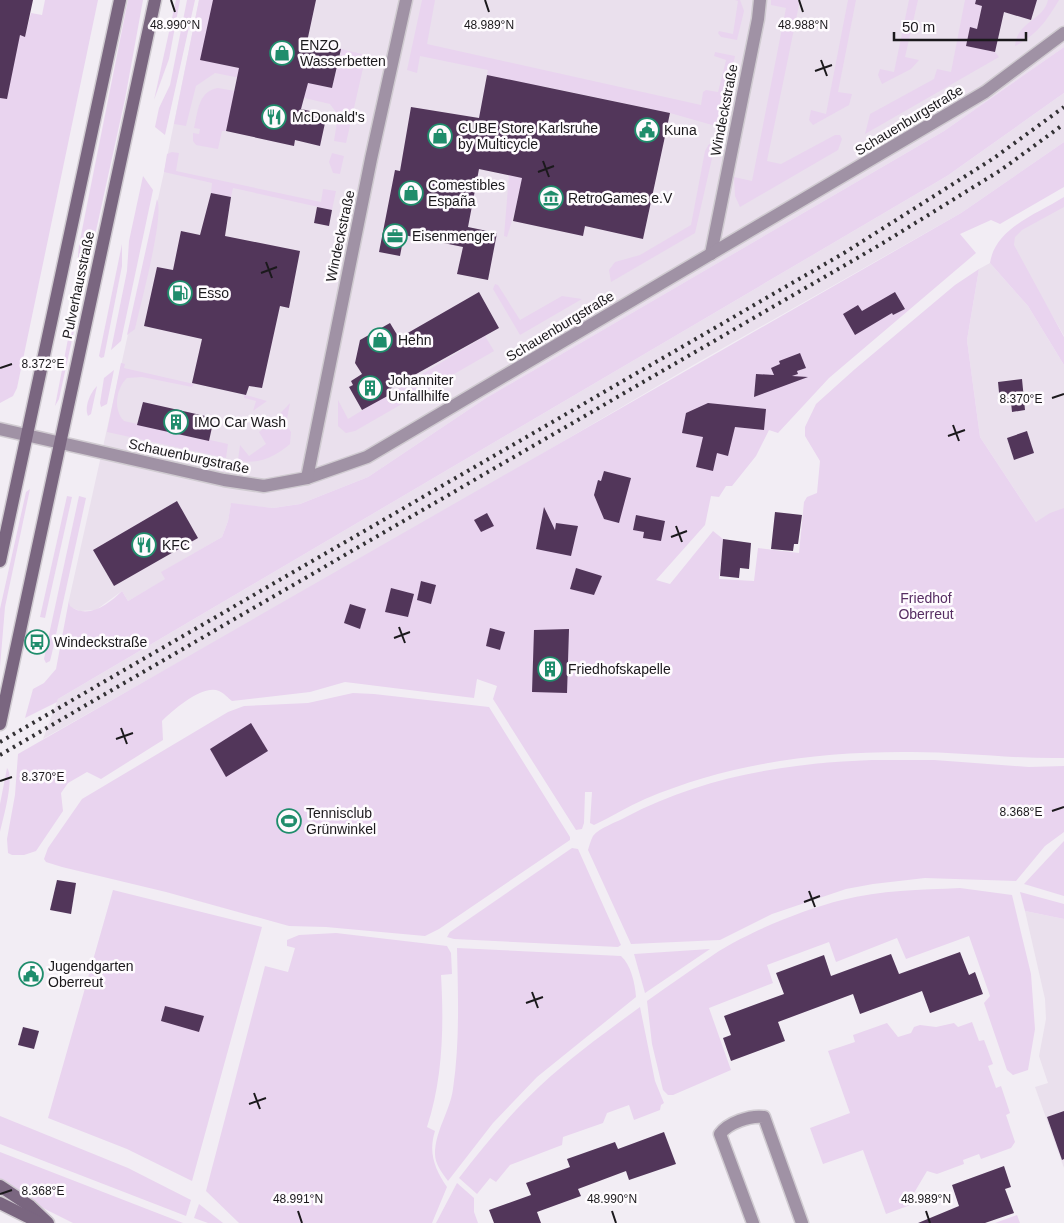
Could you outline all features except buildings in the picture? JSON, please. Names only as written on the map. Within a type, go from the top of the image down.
[{"type":"main road","name":"Pulverhausstraße","points":[[0,561],[120,0]]},
{"type":"main road","name":"Pulverhausstraße","points":[[0,724],[155,0]]},
{"type":"main road","points":[[0,1186],[30,1206],[48,1223]]},
{"type":"main road","points":[[0,1203],[40,1223]]},
{"type":"street","name":"Windeckstraße","points":[[307,478],[373,150],[406,0]]},
{"type":"street","name":"Windeckstraße","points":[[711,254],[758,19],[760,0]]},
{"type":"street","name":"Schauenburgstraße","points":[[0,429],[224,480],[264,486],[307,478],[367,457],[985,92],[1064,33]]},
{"type":"street","points":[[752,1223],[720,1134],[725,1128],[756,1116],[764,1117],[802,1223]]},
{"type":"shaded area","points":[[199,0],[1064,0],[1064,47],[944,131],[486,398],[368,477],[300,504],[273,508],[231,504],[228,521],[222,537],[162,572],[166,579],[128,601],[122,591],[96,610],[80,611],[70,607],[69,600],[164,172]]},
{"type":"shaded area","points":[[1064,93],[1064,142],[961,213],[695,364],[390,543],[43,739],[58,699],[947,176]]},
{"type":"shaded area","points":[[1064,203],[1064,336],[1006,236]]},
{"type":"shaded area","points":[[990,263],[1028,306],[1064,365],[1064,512],[1036,522],[980,437],[967,340],[979,269]]},
{"type":"shaded area","points":[[1025,911],[1064,919],[1064,1168],[1035,1087],[1048,1083],[1039,1056],[1046,1019],[1045,999]]},
{"type":"green space","points":[[45,0],[98,0],[17,388],[13,396],[0,403],[0,92],[20,35],[25,36],[31,13],[42,15]]},
{"type":"green space","points":[[128,0],[143,0],[125,99],[59,399],[55,406],[73,313],[79,245]]},
{"type":"green space","points":[[176,0],[180,0],[169,59],[154,100]]},
{"type":"green space","points":[[187,0],[195,0],[165,135],[155,127],[159,108],[170,85]]},
{"type":"green space","points":[[199,0],[223,0],[201,60],[332,88],[337,68],[339,68],[341,49],[366,55],[346,143],[334,141],[338,115],[330,104],[296,96],[245,79],[215,73],[196,86],[186,126],[174,124]]},
{"type":"green space","points":[[422,0],[435,0],[427,44],[701,105],[703,92],[706,90],[718,92],[726,60],[714,56],[715,52],[735,56],[719,127],[670,113],[542,86],[515,211],[507,237],[504,236],[509,175],[529,84],[487,75],[488,70],[420,56],[417,73],[407,70]]},
{"type":"green space","points":[[735,0],[740,0],[744,11],[737,40],[721,37],[718,33],[719,31],[733,34],[738,1]]},
{"type":"green space","points":[[771,0],[800,0],[767,161],[781,164],[835,135],[840,135],[842,139],[838,150],[740,207],[735,196],[734,177],[752,181],[786,8],[771,5]]},
{"type":"green space","points":[[848,0],[856,0],[838,92],[852,94],[849,105],[813,125],[809,120],[811,110],[826,114]]},
{"type":"green space","points":[[909,0],[918,0],[905,57],[919,60],[911,69],[882,84],[878,75],[880,69],[894,72]]},
{"type":"green space","points":[[965,0],[983,0],[977,29],[970,28],[966,46],[995,52],[999,57],[865,134],[870,114],[934,79],[937,69],[951,72]]},
{"type":"green space","points":[[1048,0],[1059,0],[1041,26],[1023,42],[1015,46],[1020,31],[1041,13]]},
{"type":"green space","points":[[1064,47],[1064,93],[947,176],[58,699],[57,702],[25,718],[33,689],[44,683],[56,669],[69,600],[70,606],[77,610],[91,611],[105,605],[122,591],[128,601],[165,579],[161,572],[222,537],[228,521],[231,503],[273,508],[300,504],[368,477],[486,398],[944,131]]},
{"type":"green space","points":[[218,88],[235,91],[226,131],[222,131],[218,149],[196,145],[193,141],[193,133],[199,134],[200,129],[194,128],[200,103],[206,93]]},
{"type":"green space","name":"Friedhof Oberreut","points":[[1064,142],[1064,187],[1000,224],[991,220],[960,234],[976,253],[829,378],[778,433],[769,430],[756,456],[732,486],[726,486],[719,497],[711,496],[705,525],[656,580],[670,584],[713,531],[723,539],[719,579],[754,581],[758,548],[799,553],[804,502],[807,497],[817,493],[820,461],[805,436],[805,427],[816,404],[955,285],[979,269],[967,340],[980,437],[1036,522],[1050,513],[1064,508],[1064,758],[931,752],[878,752],[810,757],[776,762],[710,776],[677,787],[645,799],[594,825],[590,823],[592,792],[585,792],[584,823],[582,829],[576,830],[493,699],[497,686],[477,679],[474,698],[345,682],[310,692],[232,701],[221,692],[212,690],[205,691],[189,699],[162,721],[163,740],[101,779],[87,772],[68,783],[61,793],[63,811],[36,851],[24,855],[8,853],[7,839],[15,795],[18,754],[961,213]]},
{"type":"green space","points":[[709,144],[715,145],[695,233],[611,282],[609,270],[615,262],[640,255],[691,225],[705,151]]},
{"type":"green space","points":[[172,152],[179,153],[176,171],[321,202],[323,189],[336,191],[332,210],[233,188],[231,197],[211,193],[212,183],[164,172],[167,154]]},
{"type":"green space","points":[[332,153],[344,156],[340,174],[333,173],[329,162]]},
{"type":"green space","points":[[143,176],[153,190],[121,341],[111,350],[127,271],[129,241]]},
{"type":"green space","points":[[1064,197],[1064,207],[1022,230],[1015,237],[1014,245],[1064,337],[1064,365],[1028,306],[990,263],[1000,240],[1008,231]]},
{"type":"green space","points":[[157,199],[159,208],[158,223],[151,261],[135,329],[127,335]]},
{"type":"green space","points":[[122,244],[122,266],[104,357],[101,358],[99,356]]},
{"type":"green space","points":[[495,284],[498,285],[520,320],[562,296],[582,299],[520,335],[493,289]]},
{"type":"green space","points":[[485,336],[494,351],[355,431],[346,433],[338,426],[338,400],[348,419]]},
{"type":"green space","points":[[121,363],[125,364],[124,368],[194,384],[192,387],[142,377],[127,378],[120,387],[117,399],[118,411],[124,421],[228,444],[226,458],[107,432]]},
{"type":"green space","points":[[114,370],[107,404],[101,407],[104,378]]},
{"type":"green space","points":[[97,386],[91,414],[88,416],[88,400]]},
{"type":"green space","points":[[244,395],[267,401],[253,411],[256,401],[244,398]]},
{"type":"green space","points":[[290,403],[286,424],[291,432],[290,444],[266,459],[252,462],[238,460],[240,445],[249,456],[266,444],[259,432],[273,421]]},
{"type":"green space","points":[[30,489],[5,607],[0,667],[0,609],[26,492]]},
{"type":"green space","points":[[67,496],[72,497],[45,618],[40,617]]},
{"type":"green space","points":[[79,496],[86,498],[52,653],[50,661],[46,663],[44,659]]},
{"type":"green space","name":"Tennisclub Grünwinkel","points":[[353,693],[489,707],[570,837],[570,840],[439,929],[425,936],[326,927],[289,926],[166,892],[62,867],[46,862],[44,859],[48,848],[82,799],[228,712],[244,706],[308,703]]},
{"type":"green space","points":[[872,760],[934,760],[1029,767],[1064,766],[1064,832],[1045,846],[1016,881],[925,878],[873,884],[846,889],[772,914],[720,940],[631,944],[588,850],[593,836],[599,830],[655,803],[714,782],[777,769]]},
{"type":"green space","points":[[7,768],[10,780],[0,832],[0,804]]},
{"type":"green space","points":[[1064,841],[1064,896],[1024,884]]},
{"type":"green space","points":[[572,848],[578,849],[621,945],[618,947],[454,939],[447,937],[450,932]]},
{"type":"green space","points":[[960,888],[1012,895],[1031,974],[1035,1029],[1028,1070],[1013,1075],[1007,1070],[984,1003],[990,996],[969,936],[906,959],[897,938],[836,962],[829,942],[767,965],[773,983],[709,1008],[731,1070],[673,1095],[668,1095],[663,1090],[652,1044],[647,1001],[710,957],[732,943],[762,928],[827,904],[886,892]]},
{"type":"green space","points":[[113,890],[262,927],[192,1181],[127,1149],[48,1118]]},
{"type":"green space","points":[[1020,892],[1064,904],[1064,919],[1025,911]]},
{"type":"green space","points":[[336,933],[447,946],[451,953],[452,974],[441,975],[441,1052],[436,1090],[427,1127],[435,1131],[432,1146],[434,1160],[439,1174],[447,1187],[432,1223],[239,1223],[206,1191],[265,966],[288,972],[295,948],[287,946],[287,940],[299,935]]},
{"type":"green space","points":[[457,948],[621,956],[632,975],[636,997],[537,1077],[493,1123],[448,1181],[441,1172],[435,1154],[437,1137],[453,1089],[457,1054]]},
{"type":"green space","points":[[710,949],[645,993],[634,954]]},
{"type":"green space","points":[[640,1007],[655,1081],[664,1103],[661,1105],[660,1110],[634,1120],[629,1105],[607,1113],[603,1123],[563,1137],[562,1145],[510,1165],[496,1182],[490,1178],[477,1194],[459,1178],[498,1130],[540,1086],[576,1055]]},
{"type":"green space","points":[[972,1022],[979,1041],[984,1040],[993,1064],[988,1066],[996,1088],[1001,1086],[1010,1113],[1006,1115],[1015,1142],[1011,1148],[981,1159],[979,1154],[963,1160],[964,1164],[937,1174],[927,1171],[914,1193],[924,1200],[886,1214],[863,1150],[823,1164],[810,1128],[850,1113],[828,1051],[855,1042],[853,1035],[887,1023],[898,1037],[911,1033],[914,1027],[920,1025],[936,1027],[954,1023],[958,1027]]},
{"type":"green space","points":[[0,1116],[128,1168],[191,1200],[186,1216],[0,1144]]},
{"type":"green space","points":[[0,1152],[183,1223],[73,1223],[43,1208],[0,1181]]},
{"type":"green space","points":[[457,1183],[474,1198],[474,1212],[478,1223],[436,1223]]},
{"type":"green space","points":[[199,1204],[223,1223],[208,1223],[194,1218]]},
{"type":"green space","points":[[1017,1215],[1020,1223],[995,1223]]},
{"type":"railway","points":[[0,742],[844,253],[994,158],[1064,107]]},
{"type":"railway","points":[[0,755],[883,243],[1001,170],[1064,124]]},
{"type":"place","name":"ENZO Wasserbetten","points":[[282,53]]},
{"type":"place","name":"McDonald's","points":[[274,117]]},
{"type":"place","name":"Kuna","points":[[647,130]]},
{"type":"place","name":"CUBE Store Karlsruhe by Multicycle","points":[[440,136]]},
{"type":"place","name":"Comestibles España","points":[[411,193]]},
{"type":"place","name":"RetroGames e.V","points":[[551,198]]},
{"type":"place","name":"Eisenmenger","points":[[395,236]]},
{"type":"place","name":"Esso","points":[[180,293]]},
{"type":"place","name":"Hehn","points":[[380,340]]},
{"type":"place","name":"Johanniter Unfallhilfe","points":[[370,388]]},
{"type":"place","name":"IMO Car Wash","points":[[176,422]]},
{"type":"place","name":"KFC","points":[[144,545]]},
{"type":"place","name":"Windeckstraße","points":[[37,642]]},
{"type":"place","name":"Friedhofskapelle","points":[[550,669]]},
{"type":"place","name":"Tennisclub Grünwinkel","points":[[289,821]]},
{"type":"place","name":"Jugendgarten Oberreut","points":[[31,974]]}]
